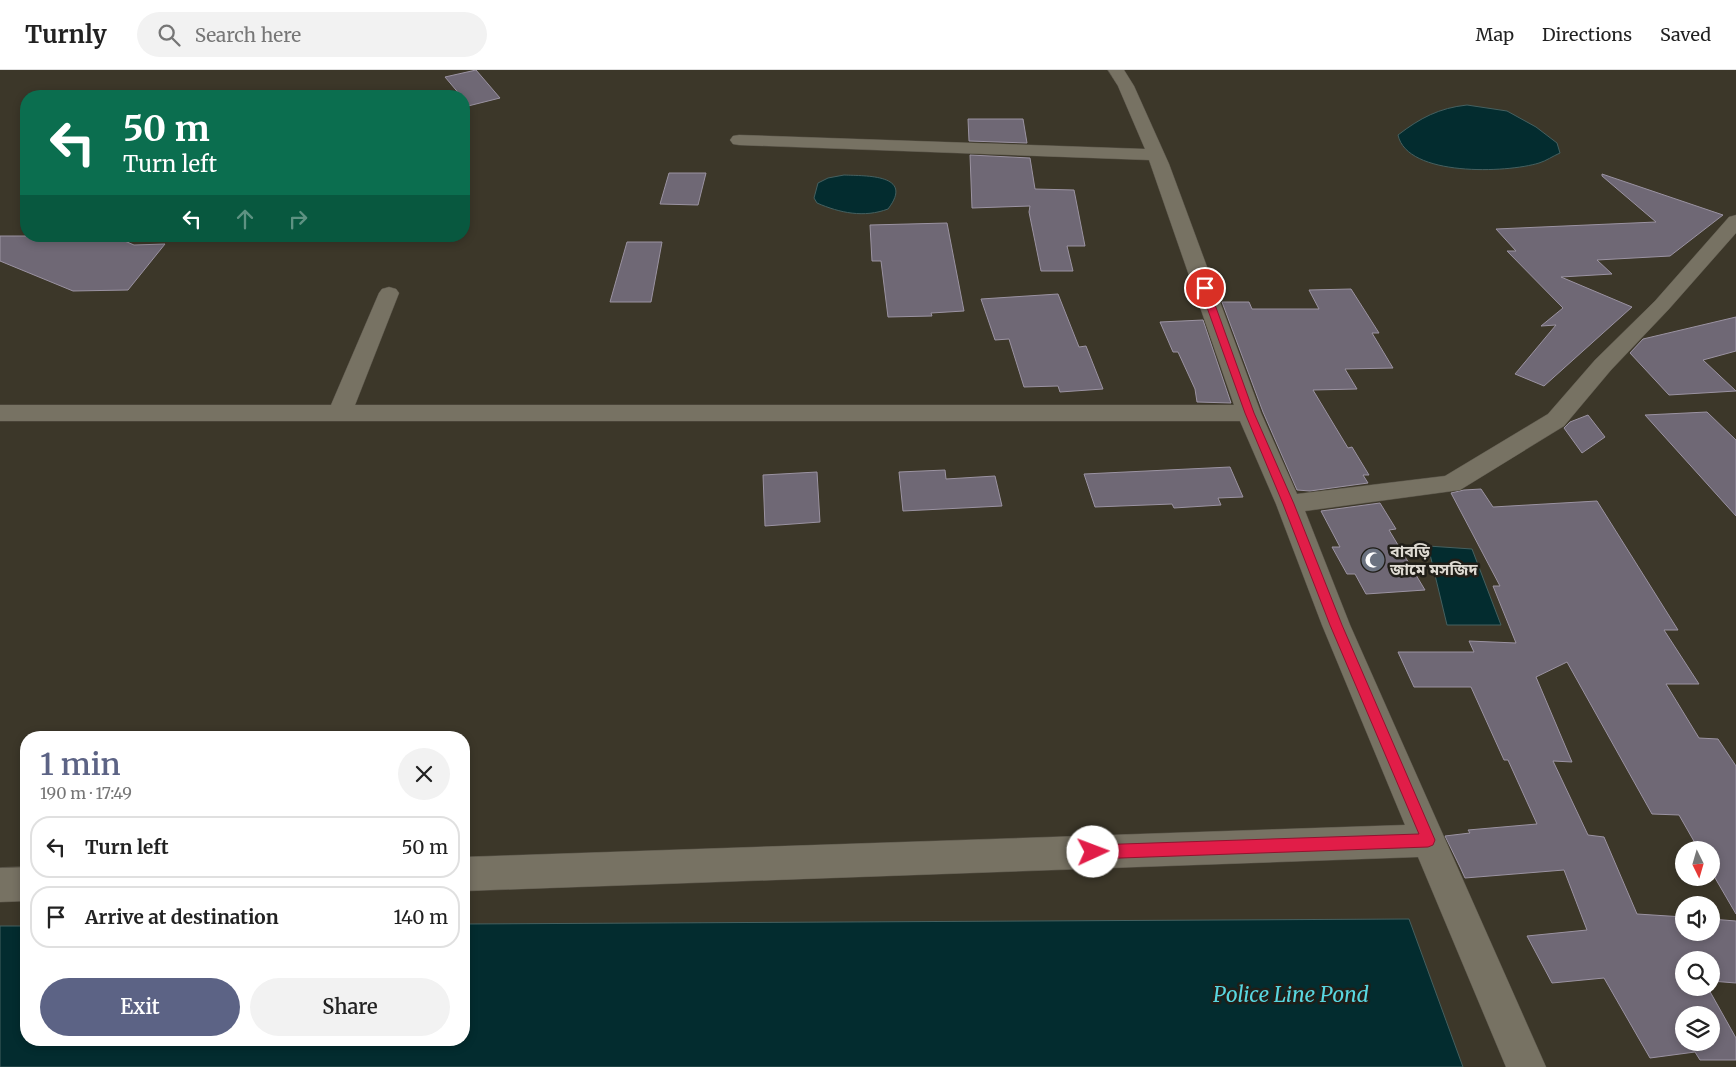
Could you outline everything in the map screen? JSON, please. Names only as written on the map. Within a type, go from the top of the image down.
[{"type":"street","points":[[1116,70],[1126,86],[1156,155],[1250,413],[1289,504],[1336,625],[1526,1067]]},
{"type":"street","points":[[739,140],[1156,155]]},
{"type":"street","points":[[1289,504],[1451,484],[1556,420],[1603,365],[1662,305],[1736,221]]},
{"type":"street","points":[[340,412],[389,293]]},
{"type":"street","points":[[0,413],[1250,413]]},
{"type":"street","points":[[470,874],[1428,840]]},
{"type":"street","points":[[0,885],[20,884]]},
{"type":"water","points":[[1467,105],[1507,111],[1536,127],[1557,143],[1560,153],[1542,162],[1524,166],[1483,170],[1438,165],[1419,158],[1405,149],[1398,135],[1406,129],[1439,111]]},
{"type":"water","points":[[844,175],[884,179],[892,183],[896,189],[895,198],[888,209],[861,214],[843,212],[817,203],[814,198],[818,183],[828,178]]},
{"type":"water","points":[[1428,546],[1472,549],[1501,625],[1447,625]]},
{"type":"water","name":"Police Line Pond","points":[[1409,919],[1463,1067],[0,1067],[0,926],[20,926],[20,1046],[470,1046],[470,924]]},
{"type":"building","points":[[476,70],[500,98],[470,106],[470,90],[456,90],[445,77]]},
{"type":"building","points":[[968,119],[1023,119],[1027,143],[969,141]]},
{"type":"building","points":[[970,155],[1030,158],[1035,189],[1074,190],[1085,246],[1067,246],[1073,271],[1041,271],[1029,212],[1030,206],[972,208]]},
{"type":"building","points":[[669,173],[706,173],[698,205],[660,204]]},
{"type":"building","points":[[1602,174],[1723,215],[1670,256],[1597,260],[1612,274],[1561,277],[1632,307],[1544,386],[1515,374],[1556,325],[1541,326],[1563,308],[1507,251],[1516,251],[1496,229],[1656,222]]},
{"type":"building","points":[[947,223],[964,311],[931,313],[932,316],[888,317],[881,261],[872,261],[870,225]]},
{"type":"building","points":[[0,236],[20,236],[20,242],[165,244],[128,290],[73,291],[0,261]]},
{"type":"building","points":[[627,242],[662,242],[651,302],[610,302]]},
{"type":"building","points":[[1351,289],[1379,333],[1372,333],[1393,368],[1345,369],[1357,389],[1313,390],[1348,448],[1352,447],[1369,475],[1363,475],[1368,483],[1310,491],[1297,490],[1263,412],[1222,302],[1249,302],[1252,309],[1319,309],[1309,290]]},
{"type":"building","points":[[1058,294],[1079,347],[1086,346],[1103,389],[1060,392],[1058,386],[1024,387],[1009,339],[995,340],[981,299]]},
{"type":"building","points":[[1736,317],[1736,351],[1703,360],[1736,391],[1669,395],[1630,353],[1643,339]]},
{"type":"building","points":[[1203,320],[1231,403],[1197,402],[1195,389],[1178,352],[1173,352],[1160,322]]},
{"type":"building","points":[[1707,412],[1736,440],[1736,516],[1645,415]]},
{"type":"building","points":[[1588,415],[1605,437],[1582,453],[1564,428],[1570,422]]},
{"type":"building","points":[[1230,467],[1243,497],[1218,498],[1221,505],[1174,508],[1172,504],[1095,507],[1084,474]]},
{"type":"building","points":[[945,470],[946,479],[995,476],[1002,506],[903,511],[899,472]]},
{"type":"building","points":[[817,472],[820,522],[765,526],[763,475]]},
{"type":"building","points":[[1481,489],[1493,507],[1597,501],[1678,630],[1664,630],[1699,684],[1666,684],[1699,738],[1718,739],[1736,766],[1736,914],[1720,886],[1720,841],[1694,841],[1679,815],[1652,814],[1567,662],[1536,677],[1572,762],[1553,761],[1588,835],[1604,837],[1637,914],[1675,916],[1675,941],[1720,941],[1720,920],[1736,921],[1736,983],[1720,982],[1720,951],[1675,951],[1675,996],[1712,996],[1718,1006],[1675,1006],[1675,1051],[1720,1051],[1720,1009],[1736,1038],[1736,1060],[1700,1060],[1695,1052],[1650,1058],[1604,978],[1552,983],[1527,936],[1587,930],[1564,870],[1465,878],[1445,836],[1470,833],[1468,830],[1537,824],[1508,760],[1504,760],[1471,687],[1414,687],[1398,652],[1474,652],[1469,641],[1516,643],[1493,586],[1500,586],[1451,493]]},
{"type":"building","name":"বাবড়ি জামে মসজিদ","points":[[1380,503],[1396,529],[1389,530],[1425,590],[1366,594],[1355,574],[1347,574],[1332,547],[1340,547],[1321,511]]},
{"type":"place","name":"বাবড়ি জামে মসজিদ","points":[[1373,560]]},
{"type":"route","points":[[1093,852],[1428,840],[1336,625],[1289,504],[1250,413],[1205,288]]}]
